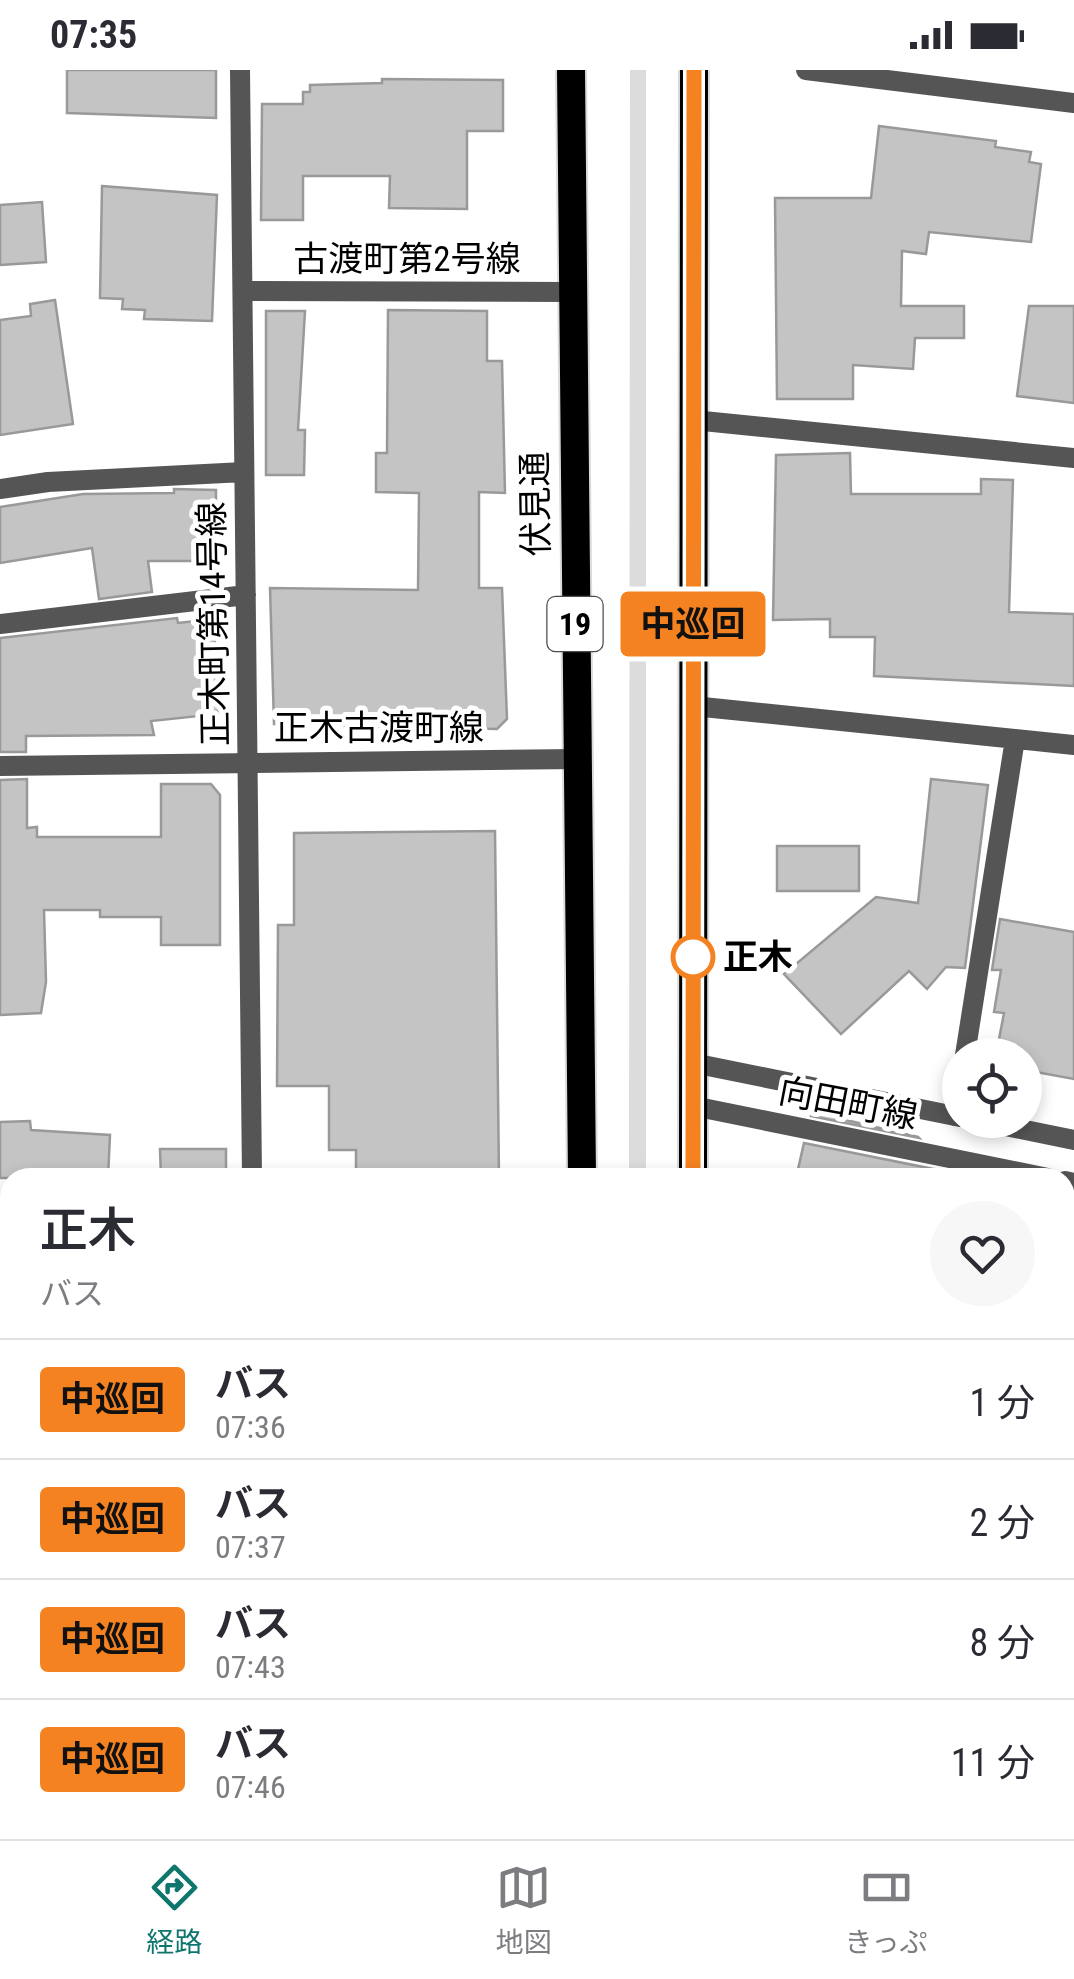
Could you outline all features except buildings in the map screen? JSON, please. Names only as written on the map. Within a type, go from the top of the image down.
[{"type":"highway","name":"伏見通","points":[[571,70],[570,292],[582,1168]]},
{"type":"highway","points":[[693,1168],[694,70]]},
{"type":"street","name":"正木町第14号線","points":[[240,70],[252,1168]]},
{"type":"street","points":[[806,70],[1074,102]]},
{"type":"street","name":"古渡町第2号線","points":[[245,291],[570,292]]},
{"type":"street","points":[[693,420],[1074,458]]},
{"type":"street","points":[[0,490],[48,482],[244,472]]},
{"type":"street","points":[[0,624],[246,595]]},
{"type":"street","points":[[693,706],[1074,745]]},
{"type":"street","points":[[968,1038],[1015,739]]},
{"type":"street","name":"正木古渡町線","points":[[0,766],[578,759]]},
{"type":"street","name":"向田町線","points":[[693,1063],[942,1114]]},
{"type":"street","name":"向田町線","points":[[693,1106],[999,1168]]},
{"type":"street","name":"向田町線","points":[[1042,1134],[1074,1140]]},
{"type":"shaded area","points":[[630,70],[646,70],[646,1168],[629,1168]]},
{"type":"bus line","name":"中巡回","points":[[693,1168],[694,70]]},
{"type":"place","name":"正木","points":[[693,957]]}]
